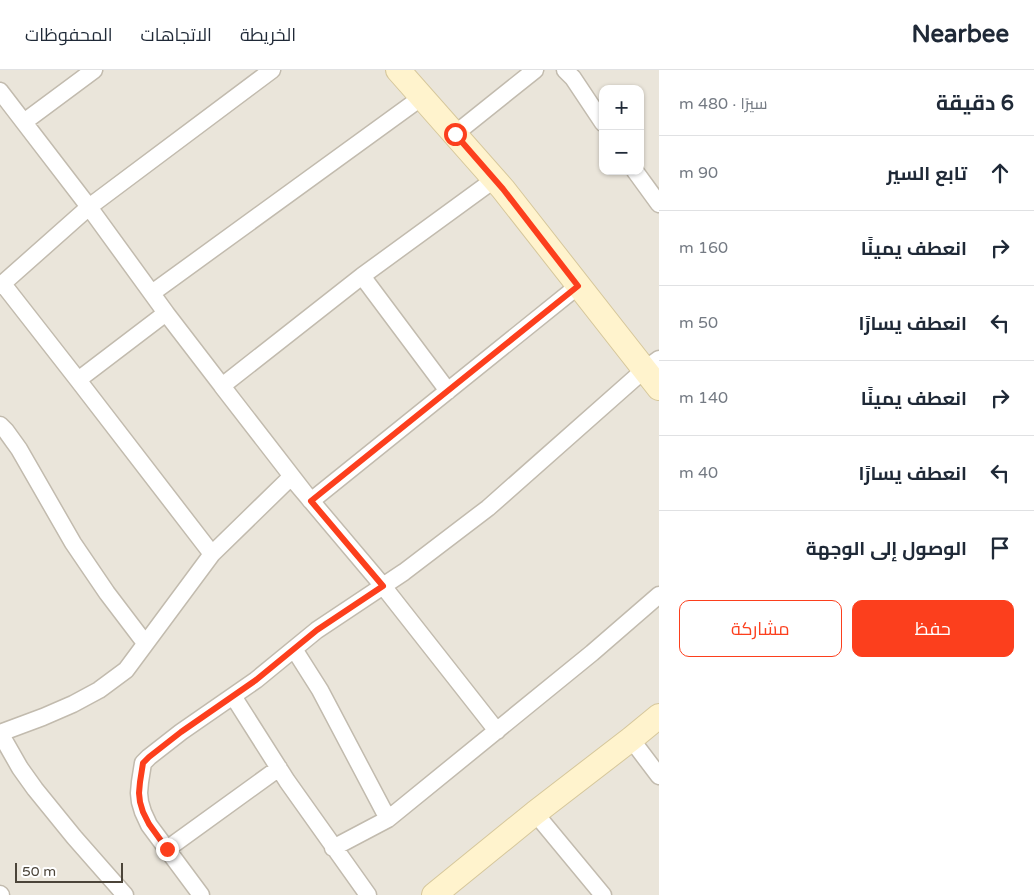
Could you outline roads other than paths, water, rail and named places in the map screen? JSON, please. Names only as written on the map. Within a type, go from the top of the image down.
[{"type":"street","points":[[24,122],[94,70]]},
{"type":"street","points":[[212,554],[78,380],[1,285],[89,207],[272,70]]},
{"type":"street","points":[[398,70],[495,179],[578,286],[652,364],[659,388]]},
{"type":"street","points":[[455,134],[535,70]]},
{"type":"street","points":[[565,70],[573,78],[599,117]]},
{"type":"street","points":[[0,91],[89,207],[166,313],[311,501]]},
{"type":"street","points":[[152,293],[422,97]]},
{"type":"street","points":[[638,175],[658,202]]},
{"type":"street","points":[[222,386],[362,276],[495,179]]},
{"type":"street","points":[[362,276],[448,391]]},
{"type":"street","points":[[311,501],[578,286]]},
{"type":"street","points":[[78,380],[166,313]]},
{"type":"street","points":[[201,895],[149,824],[141,807],[139,793],[143,763],[181,732],[256,680],[317,630],[404,572],[488,508],[652,364]]},
{"type":"street","points":[[222,386],[291,477],[383,586],[497,730]]},
{"type":"street","points":[[0,425],[19,449],[73,543],[107,593],[145,643]]},
{"type":"street","points":[[125,895],[35,789],[20,768],[0,733],[73,704],[99,690],[126,670],[212,554],[291,477]]},
{"type":"street","points":[[334,848],[388,819],[592,653],[659,595]]},
{"type":"street","points":[[294,649],[320,690],[388,819]]},
{"type":"street","points":[[233,696],[279,768],[368,895]]},
{"type":"street","points":[[434,895],[659,716]]},
{"type":"street","points":[[631,739],[659,776]]},
{"type":"street","points":[[167,849],[279,768]]},
{"type":"street","points":[[535,813],[602,895]]}]
